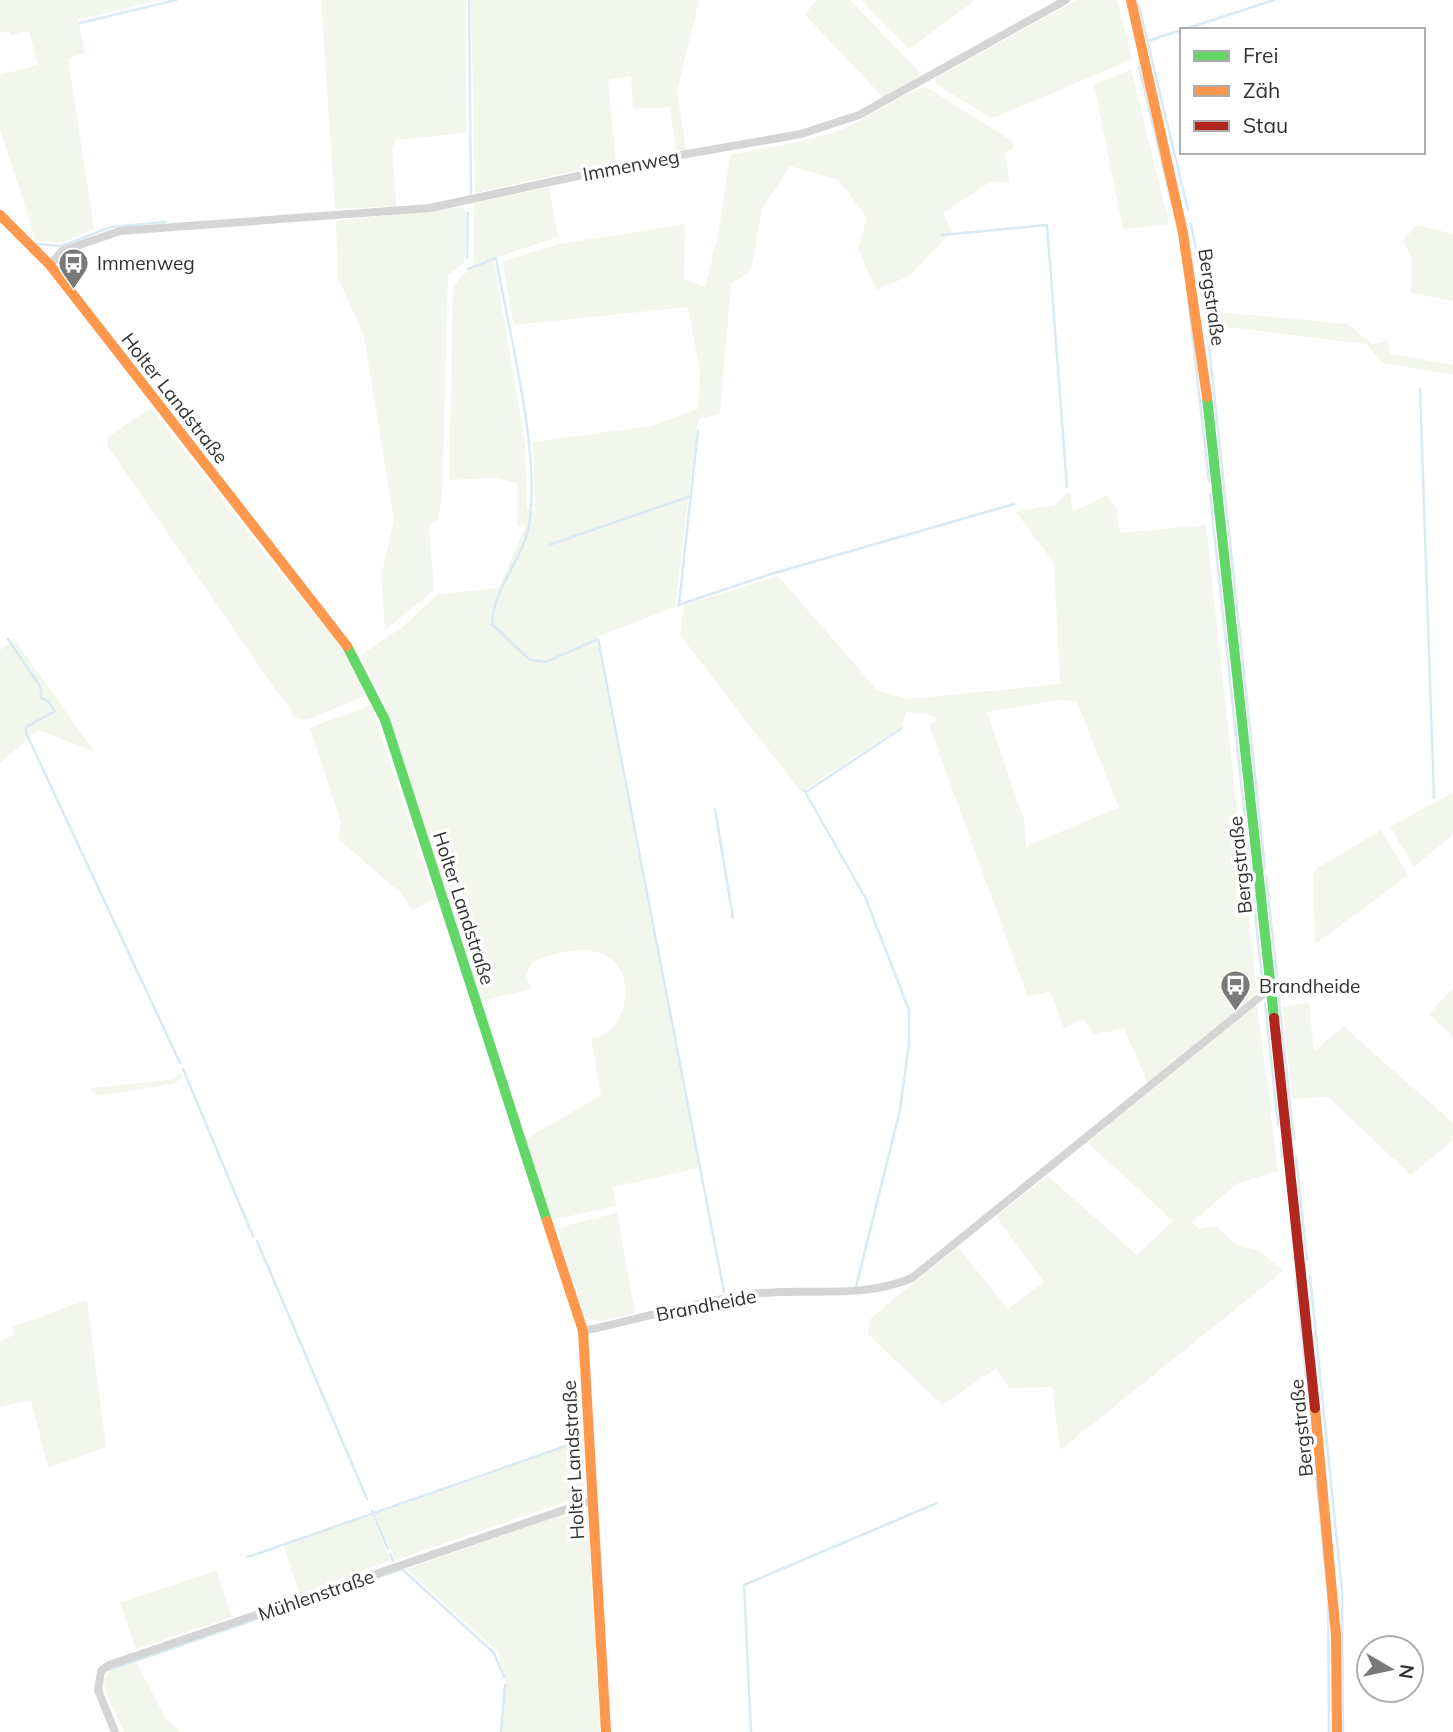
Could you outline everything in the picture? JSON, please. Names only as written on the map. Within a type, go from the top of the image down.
[{"type":"street","name":"Immenweg","points":[[50,265],[62,251],[120,231],[430,208],[648,160],[801,134],[859,115],[1066,0]]},
{"type":"street","name":"Bergstraße","points":[[1130,0],[1194,282],[1332,1558],[1337,1732]]},
{"type":"street","name":"Holter Landstraße","points":[[0,215],[50,265],[354,655],[376,696],[583,1331],[606,1732]]},
{"type":"street","name":"Brandheide","points":[[583,1331],[753,1294],[859,1291],[897,1284],[912,1278],[1271,988]]},
{"type":"street","name":"Mühlenstraße","points":[[115,1732],[98,1690],[101,1671],[108,1665],[593,1500]]},
{"type":"shaded area","points":[[0,0],[159,0],[78,20],[85,53],[68,58],[94,229],[62,243],[36,241],[0,129],[0,75],[38,65],[29,31],[11,36],[10,31],[0,33]]},
{"type":"shaded area","points":[[321,0],[466,0],[466,133],[396,140],[392,148],[396,206],[335,209]]},
{"type":"shaded area","points":[[471,0],[699,0],[677,91],[686,150],[676,151],[670,107],[633,109],[631,76],[608,80],[616,162],[475,193]]},
{"type":"shaded area","points":[[816,0],[850,0],[919,72],[918,77],[884,98],[805,15]]},
{"type":"shaded area","points":[[861,0],[975,0],[909,49]]},
{"type":"shaded area","points":[[1077,0],[1117,0],[1132,59],[996,117],[989,117],[936,84],[936,78]]},
{"type":"shaded area","points":[[1131,70],[1169,224],[1123,229],[1094,84]]},
{"type":"shaded area","points":[[926,87],[1012,141],[1014,148],[1005,152],[1010,183],[990,182],[943,213],[952,232],[909,276],[876,290],[858,248],[867,218],[839,180],[790,166],[762,209],[751,270],[731,284],[720,414],[698,419],[675,607],[596,637],[699,1168],[613,1187],[616,1206],[552,1220],[525,1140],[601,1095],[591,1038],[607,1033],[618,1019],[625,1001],[624,981],[616,964],[599,953],[571,951],[532,962],[526,975],[531,989],[481,1001],[385,705],[361,655],[404,626],[438,594],[499,588],[526,525],[517,525],[517,483],[496,478],[449,480],[453,291],[464,274],[494,260],[525,443],[527,509],[535,510],[533,442],[651,426],[698,409],[700,372],[688,307],[514,325],[502,262],[559,244],[685,224],[684,279],[705,287],[718,236],[730,155],[832,133]]},
{"type":"shaded area","points":[[549,187],[558,237],[473,265],[474,203]]},
{"type":"shaded area","points":[[461,207],[467,212],[465,262],[448,275],[442,497],[438,520],[429,526],[434,590],[385,630],[381,576],[394,520],[364,336],[338,278],[336,221]]},
{"type":"shaded area","points":[[1417,225],[1453,234],[1453,301],[1411,293],[1411,257],[1403,240]]},
{"type":"shaded area","points":[[1207,311],[1348,324],[1372,344],[1388,340],[1390,354],[1453,365],[1453,375],[1383,363],[1366,344],[1209,325]]},
{"type":"shaded area","points":[[151,408],[278,570],[351,657],[371,693],[307,720],[291,716],[292,710],[107,445],[108,437]]},
{"type":"shaded area","points":[[1070,491],[1073,512],[1107,495],[1116,508],[1120,533],[1206,525],[1257,993],[1149,1086],[1124,1028],[1094,1035],[1084,1019],[1064,1028],[1050,991],[1028,997],[929,725],[938,718],[924,713],[906,712],[902,726],[801,792],[680,635],[684,605],[778,576],[878,691],[908,699],[1060,684],[1054,563],[1016,512],[1055,505]],"holes":[[[1061,700],[1077,701],[1119,808],[1026,846],[1024,820],[987,712]]]},
{"type":"shaded area","points":[[14,639],[94,751],[38,730],[0,763],[0,650]]},
{"type":"shaded area","points":[[371,705],[435,899],[412,910],[401,893],[338,839],[341,822],[310,728]]},
{"type":"shaded area","points":[[1453,792],[1453,834],[1414,867],[1390,827]]},
{"type":"shaded area","points":[[1381,830],[1408,875],[1315,944],[1313,871]]},
{"type":"shaded area","points":[[1453,988],[1453,1037],[1429,1014]]},
{"type":"shaded area","points":[[1309,1003],[1314,1051],[1344,1027],[1453,1123],[1453,1140],[1411,1175],[1328,1097],[1292,1099],[1283,1007]]},
{"type":"shaded area","points":[[1257,1005],[1278,1171],[1238,1183],[1192,1222],[1199,1229],[1215,1226],[1237,1245],[1258,1250],[1283,1271],[1060,1450],[1052,1387],[1009,1388],[996,1368],[942,1405],[868,1334],[871,1318],[958,1247],[1008,1309],[1044,1282],[996,1216],[1048,1176],[1137,1255],[1173,1221],[1087,1142]]},
{"type":"shaded area","points":[[181,1073],[182,1078],[173,1084],[96,1096],[90,1088],[170,1080]]},
{"type":"shaded area","points":[[617,1213],[635,1313],[601,1321],[586,1318],[557,1228]]},
{"type":"shaded area","points":[[87,1300],[106,1447],[48,1468],[31,1400],[0,1407],[0,1341],[14,1335],[12,1327]]},
{"type":"shaded area","points":[[581,1442],[584,1491],[579,1497],[395,1560],[375,1514]]},
{"type":"shaded area","points":[[581,1508],[588,1515],[600,1732],[502,1732],[506,1685],[499,1653],[406,1569]]},
{"type":"shaded area","points":[[372,1515],[390,1560],[300,1594],[283,1545]]},
{"type":"shaded area","points":[[216,1571],[232,1617],[136,1649],[120,1603]]},
{"type":"shaded area","points":[[136,1662],[166,1719],[181,1732],[124,1732],[105,1691],[104,1679],[110,1671]]},
{"type":"waterway","points":[[80,23],[176,0]]},
{"type":"waterway","points":[[469,0],[471,195]]},
{"type":"waterway","points":[[1188,28],[1274,0]]},
{"type":"waterway","points":[[1139,6],[1188,210]]},
{"type":"waterway","points":[[1148,41],[1180,30]]},
{"type":"waterway","points":[[1139,67],[1172,205]]},
{"type":"waterway","points":[[467,258],[468,213]]},
{"type":"waterway","points":[[37,244],[62,246],[111,227],[166,222]]},
{"type":"waterway","points":[[1191,224],[1202,281],[1265,868]]},
{"type":"waterway","points":[[942,235],[1047,225],[1067,487]]},
{"type":"waterway","points":[[468,269],[496,258],[527,423],[530,457],[532,489],[527,533],[498,597],[492,624],[530,660],[546,662],[598,639],[724,1292]]},
{"type":"waterway","points":[[1188,296],[1209,482]]},
{"type":"waterway","points":[[1420,389],[1434,798]]},
{"type":"waterway","points":[[679,604],[698,430]]},
{"type":"waterway","points":[[1210,494],[1263,987]]},
{"type":"waterway","points":[[549,545],[691,496]]},
{"type":"waterway","points":[[678,605],[771,574],[1014,504]]},
{"type":"waterway","points":[[8,639],[41,688],[41,698],[48,701],[55,711],[26,727],[26,733],[180,1063]]},
{"type":"waterway","points":[[806,792],[902,728]]},
{"type":"waterway","points":[[804,790],[866,899],[909,1010],[909,1043],[900,1110],[856,1287]]},
{"type":"waterway","points":[[715,809],[733,918]]},
{"type":"waterway","points":[[1266,875],[1277,976]]},
{"type":"waterway","points":[[1278,990],[1294,1140]]},
{"type":"waterway","points":[[1265,1004],[1278,1124]]},
{"type":"waterway","points":[[183,1069],[253,1236]]},
{"type":"waterway","points":[[1281,1143],[1282,1157]]},
{"type":"waterway","points":[[1296,1157],[1307,1260]]},
{"type":"waterway","points":[[257,1241],[367,1499]]},
{"type":"waterway","points":[[1310,1276],[1342,1591],[1343,1732]]},
{"type":"waterway","points":[[1296,1280],[1328,1593],[1329,1732]]},
{"type":"waterway","points":[[248,1557],[583,1440]]},
{"type":"waterway","points":[[751,1732],[744,1585],[937,1503]]},
{"type":"waterway","points":[[372,1511],[388,1549]]},
{"type":"waterway","points":[[390,1554],[393,1561]]},
{"type":"waterway","points":[[402,1569],[494,1653],[504,1677]]},
{"type":"waterway","points":[[109,1670],[402,1569]]},
{"type":"waterway","points":[[501,1732],[505,1685]]},
{"type":"traffic: fast","points":[[1207,397],[1274,1018]]},
{"type":"traffic: fast","points":[[347,646],[385,720],[547,1221]]},
{"type":"traffic: slow","points":[[1131,0],[1183,233],[1207,397]]},
{"type":"traffic: slow","points":[[0,215],[50,265],[347,646]]},
{"type":"traffic: slow","points":[[547,1221],[583,1331],[606,1732]]},
{"type":"traffic: slow","points":[[1315,1408],[1336,1635],[1337,1732]]},
{"type":"traffic: jam","points":[[1274,1018],[1315,1408]]},
{"type":"place","name":"Immenweg","points":[[74,290]]},
{"type":"place","name":"Brandheide","points":[[1236,1013]]}]
